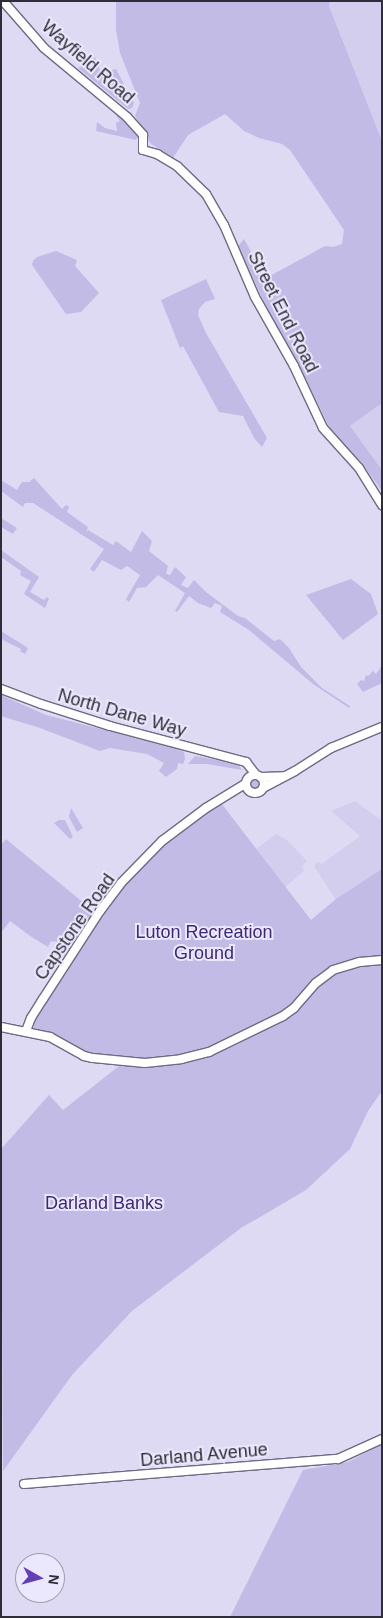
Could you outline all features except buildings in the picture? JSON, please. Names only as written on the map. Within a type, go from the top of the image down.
[{"type":"street","name":"Wayfield Road","points":[[2,1],[44,48],[127,117],[143,135],[143,150]]},
{"type":"street","name":"Street End Road","points":[[143,150],[157,154],[178,166],[206,194],[224,224],[255,297],[294,366],[323,428],[359,468],[382,505]]},
{"type":"street","name":"North Dane Way","points":[[1,689],[110,726],[246,762],[258,776]]},
{"type":"street","points":[[236,760],[243,766],[250,792],[258,792],[331,748],[382,727]]},
{"type":"street","points":[[246,782],[258,776],[286,775]]},
{"type":"street","points":[[258,776],[264,782],[263,788]]},
{"type":"street","name":"Capstone Road","points":[[26,1031],[31,1018],[43,999],[100,911],[121,883],[162,841],[246,782]]},
{"type":"street","name":"Capstone Road","points":[[226,795],[250,792]]},
{"type":"street","points":[[1,1027],[50,1037],[84,1056],[93,1058],[145,1063],[181,1059],[208,1052],[283,1016],[294,1008],[316,982],[333,970],[356,962],[382,960]]},
{"type":"street","name":"Darland Avenue","points":[[24,1484],[338,1459],[382,1439]]},
{"type":"shaded area","points":[[331,1],[382,1],[382,141],[329,6]]},
{"type":"shaded area","points":[[382,403],[382,470],[350,426]]},
{"type":"shaded area","points":[[355,801],[382,821],[382,869],[336,900],[314,866],[318,862],[322,864],[360,836],[331,811]]},
{"type":"shaded area","points":[[276,834],[287,840],[307,861],[302,866],[304,871],[285,887],[256,849]]},
{"type":"green space","points":[[116,1],[330,1],[329,6],[382,141],[382,403],[350,426],[382,470],[382,491],[361,462],[331,431],[304,375],[270,315],[238,246],[244,239],[266,278],[325,246],[333,247],[342,244],[344,230],[290,150],[282,144],[259,138],[244,131],[225,114],[188,135],[173,158],[150,143],[135,116],[140,103],[120,53],[116,30]]},
{"type":"green space","points":[[95,57],[101,73],[116,69],[134,103],[132,108],[128,109],[78,68]]},
{"type":"green space","points":[[118,110],[140,135],[136,140],[96,131],[97,122],[105,128],[117,131],[116,123],[120,121],[116,115]]},
{"type":"green space","points":[[56,251],[77,260],[75,266],[99,293],[81,312],[66,314],[32,265],[37,257]]},
{"type":"green space","points":[[206,279],[215,299],[205,302],[199,309],[198,315],[206,333],[267,438],[262,447],[254,438],[243,416],[219,412],[183,346],[180,348],[161,300]]},
{"type":"green space","points":[[34,478],[62,509],[66,505],[69,507],[67,512],[88,527],[86,533],[88,530],[113,545],[116,541],[131,552],[142,531],[152,541],[149,551],[168,566],[166,574],[170,575],[175,567],[186,577],[181,585],[188,588],[194,580],[206,592],[238,616],[245,618],[274,641],[280,639],[289,648],[301,667],[322,688],[350,706],[349,708],[313,684],[249,630],[220,612],[222,606],[215,603],[211,608],[198,603],[189,596],[177,612],[175,611],[185,593],[158,575],[146,587],[137,588],[129,602],[126,599],[140,575],[127,566],[121,570],[102,560],[94,572],[90,569],[104,549],[33,503],[25,503],[23,507],[1,491],[1,480],[17,490],[22,482],[29,482]]},
{"type":"green space","points":[[1,518],[17,528],[13,534],[1,527]]},
{"type":"green space","points":[[1,550],[39,577],[30,592],[44,600],[47,597],[49,599],[45,608],[24,594],[31,581],[20,575],[21,571],[1,557]]},
{"type":"green space","points":[[351,579],[371,594],[378,614],[343,640],[306,595]]},
{"type":"green space","points":[[1,631],[28,648],[25,654],[20,651],[21,649],[1,639]]},
{"type":"green space","points":[[381,667],[382,683],[363,692],[357,684],[361,680],[364,681],[366,675],[368,676],[373,671],[376,674]]},
{"type":"green space","points":[[1,695],[46,715],[175,748],[184,752],[185,759],[183,764],[178,763],[177,769],[166,777],[159,771],[164,763],[147,754],[110,748],[100,751],[40,728],[1,716]]},
{"type":"green space","points":[[195,756],[224,761],[239,766],[242,770],[207,764],[188,764]]},
{"type":"green space","points":[[252,778],[256,778],[260,784],[256,790],[252,790],[248,786],[248,782]]},
{"type":"green space","name":"Luton Recreation Ground","points":[[221,803],[311,920],[336,899],[382,869],[382,956],[332,965],[291,1006],[271,1020],[201,1052],[148,1061],[90,1056],[34,1028],[34,1021],[116,895],[140,866],[182,826]]},
{"type":"green space","points":[[71,808],[83,828],[77,832],[69,817]]},
{"type":"green space","points":[[59,820],[65,820],[73,837],[70,839],[54,823]]},
{"type":"green space","points":[[6,839],[96,913],[76,948],[66,943],[51,941],[48,947],[10,921],[1,933],[1,845]]},
{"type":"green space","name":"Darland Banks","points":[[382,962],[382,1091],[368,1111],[350,1149],[306,1190],[241,1228],[132,1311],[72,1375],[3,1471],[1,1149],[49,1095],[63,1110],[123,1063],[145,1067],[166,1065],[234,1046],[291,1016],[312,990],[334,974],[357,965]]},
{"type":"green space","points":[[382,1444],[382,1617],[230,1617],[303,1470],[348,1462]]}]
